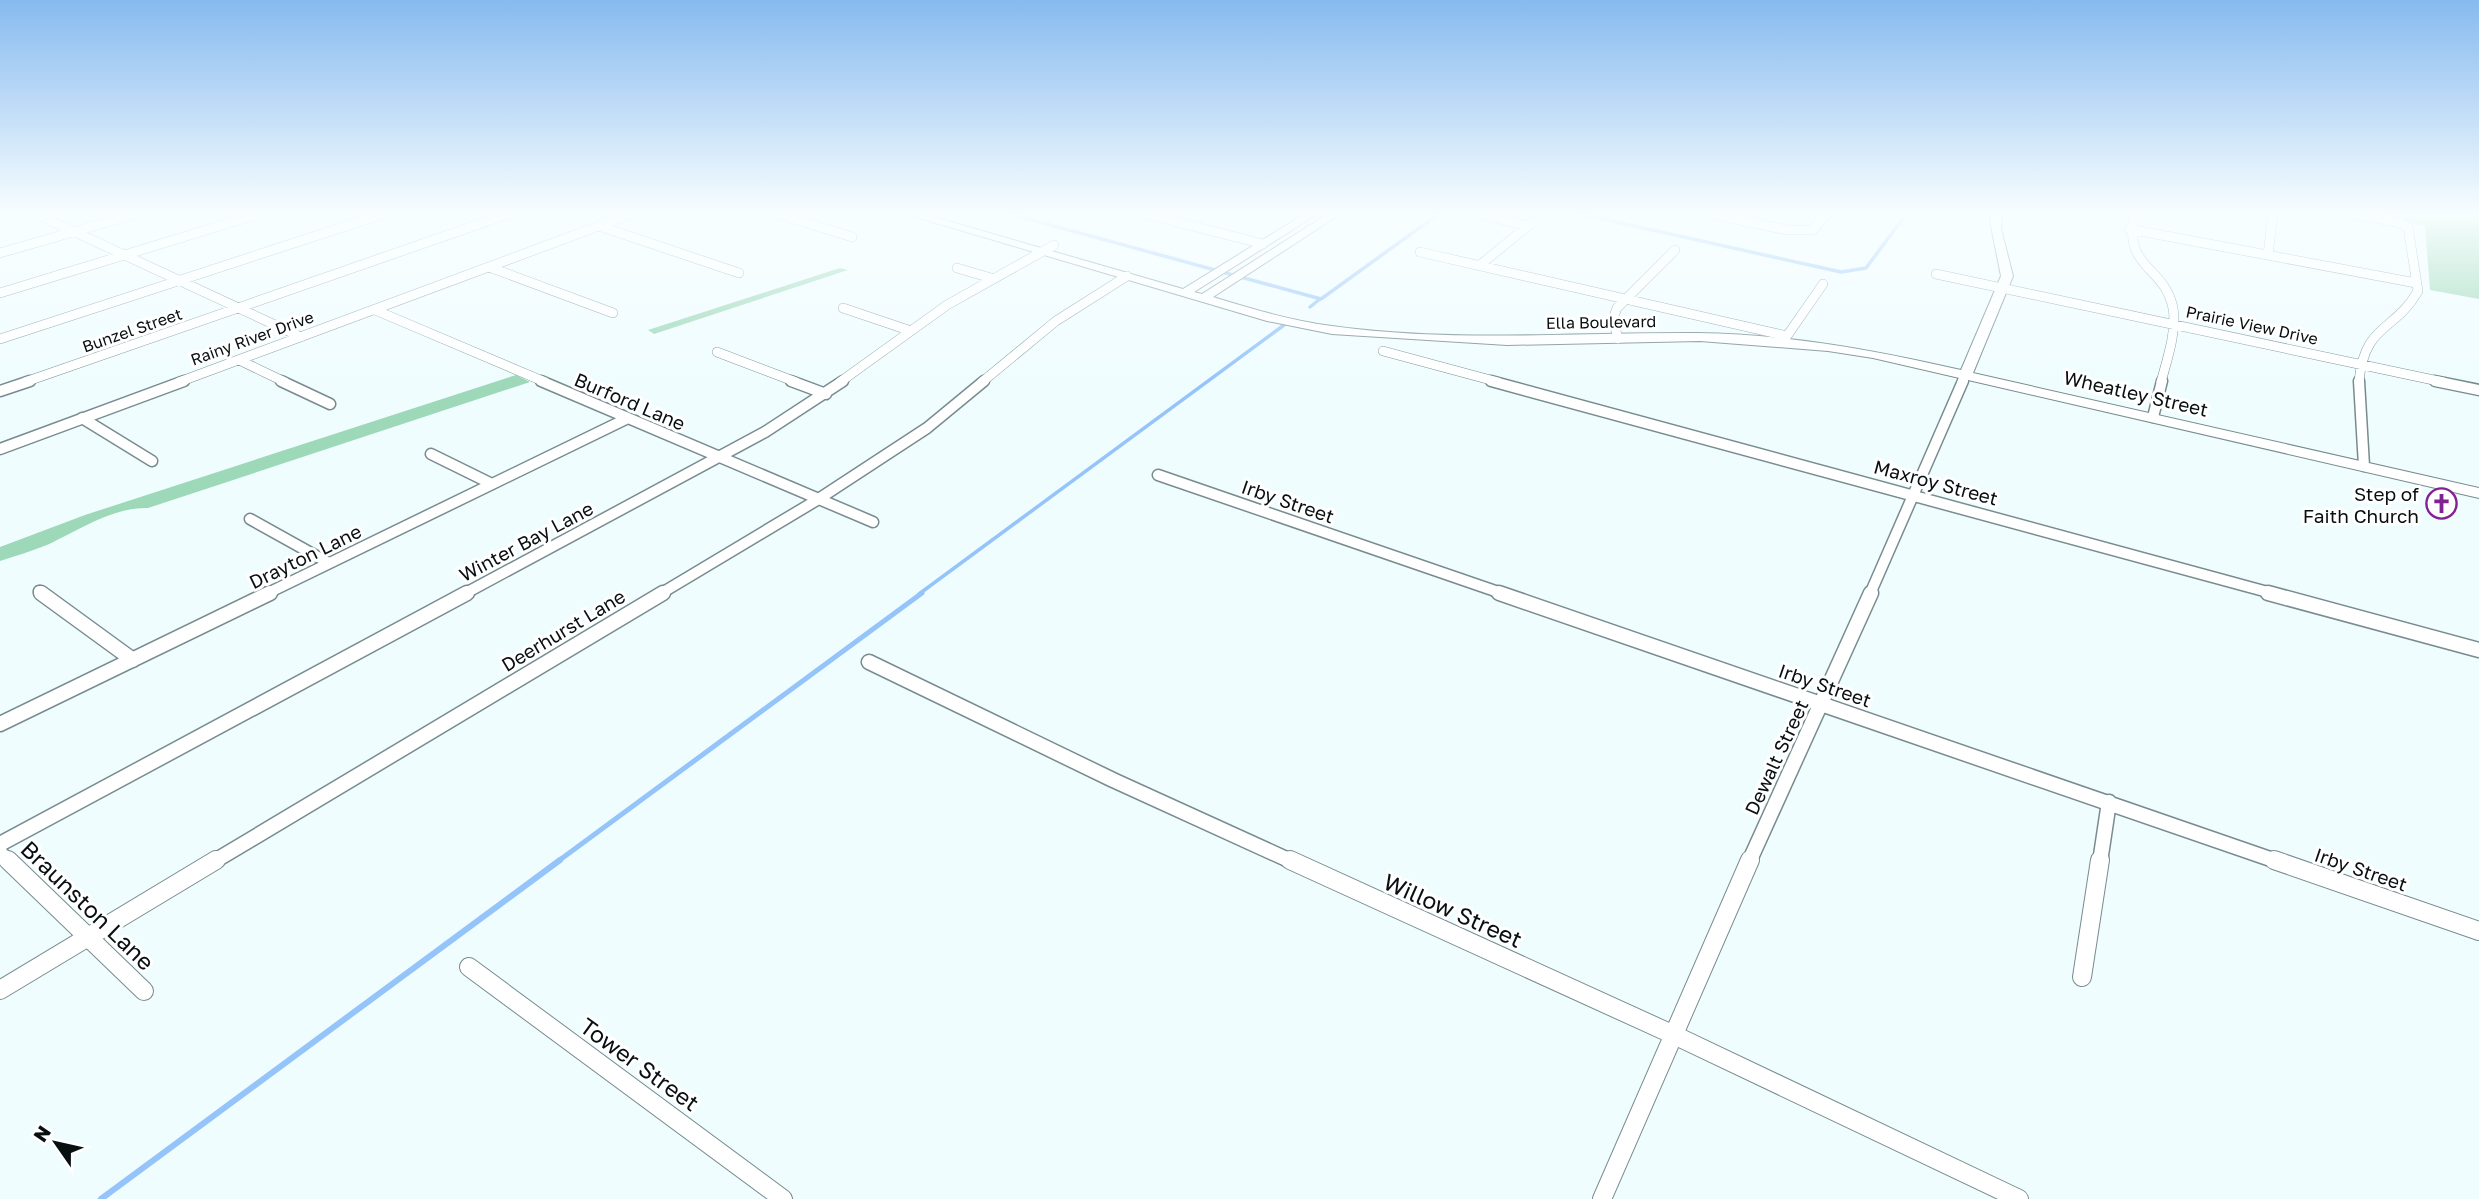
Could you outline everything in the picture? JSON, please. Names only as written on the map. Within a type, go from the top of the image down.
[{"type":"main road","name":"Ella Boulevard","points":[[1103,269],[1271,318],[1332,330],[1507,341],[1700,337],[1784,340]]},
{"type":"main road","name":"Ella Boulevard","points":[[1143,269],[1287,311],[1421,337]]},
{"type":"main road","points":[[1186,292],[1224,269]]},
{"type":"main road","points":[[1204,298],[1252,269]]},
{"type":"main road","name":"Dewalt Street","points":[[1966,373],[2003,288],[2007,269]]},
{"type":"main road","name":"Wheatley Street","points":[[1784,340],[1873,354],[1966,373],[2479,493]]},
{"type":"street","points":[[0,293],[79,269]]},
{"type":"street","points":[[155,269],[301,337]]},
{"type":"street","points":[[0,339],[214,269]]},
{"type":"street","name":"Bunzel Street","points":[[0,391],[351,269]]},
{"type":"street","name":"Rainy River Drive","points":[[0,449],[484,269]]},
{"type":"street","points":[[494,269],[613,313]]},
{"type":"street","points":[[724,269],[739,274]]},
{"type":"street","points":[[960,269],[991,278]]},
{"type":"street","name":"Winter Bay Lane","points":[[0,844],[719,457],[826,394],[911,331],[1008,269]]},
{"type":"street","name":"Wheatley Street","points":[[1497,269],[1625,298],[1784,340]]},
{"type":"street","points":[[1618,339],[1613,319],[1617,308],[1655,269]]},
{"type":"street","points":[[2148,269],[2167,293],[2173,306],[2173,324],[2152,416]]},
{"type":"street","points":[[2341,269],[2416,283]]},
{"type":"street","points":[[2364,466],[2360,364],[2364,348],[2373,334],[2415,299],[2418,291],[2414,269]]},
{"type":"street","name":"Prairie View Drive","points":[[1936,274],[2479,390]]},
{"type":"street","name":"Deerhurst Lane","points":[[0,990],[817,500],[927,428],[1056,321],[1128,276]]},
{"type":"street","points":[[1784,340],[1823,284]]},
{"type":"street","points":[[843,308],[911,331]]},
{"type":"street","name":"Burford Lane","points":[[374,310],[873,522]]},
{"type":"street","name":"Maxroy Street","points":[[1383,351],[2479,650]]},
{"type":"street","points":[[717,352],[826,394]]},
{"type":"street","points":[[239,360],[330,404]]},
{"type":"street","name":"Dewalt Street","points":[[1602,1199],[1966,373]]},
{"type":"street","points":[[82,418],[152,461]]},
{"type":"street","name":"Drayton Lane","points":[[0,724],[626,419]]},
{"type":"street","points":[[432,454],[492,484]]},
{"type":"street","name":"Irby Street","points":[[1158,475],[2479,931]]},
{"type":"street","points":[[250,519],[329,564]]},
{"type":"street","points":[[39,591],[133,660]]},
{"type":"street","name":"Willow Street","points":[[869,662],[1122,784],[1674,1035],[2019,1199]]},
{"type":"street","points":[[2082,977],[2109,802]]},
{"type":"street","name":"Braunston Lane","points":[[0,853],[144,991]]},
{"type":"street","name":"Tower Street","points":[[469,967],[783,1199]]},
{"type":"green space","points":[[837,269],[848,270],[654,334],[648,330]]},
{"type":"green space","points":[[2428,269],[2479,269],[2479,299],[2430,290]]},
{"type":"green space","points":[[516,375],[530,382],[148,508],[122,511],[47,545],[0,561],[0,547],[85,515]]},
{"type":"waterway","points":[[1211,269],[1321,299],[1363,269]]},
{"type":"waterway","points":[[1827,269],[1841,272],[1860,269]]},
{"type":"waterway","points":[[1310,307],[1320,299]]},
{"type":"waterway","points":[[919,594],[1284,325]]},
{"type":"waterway","points":[[557,862],[922,593]]},
{"type":"waterway","points":[[101,1199],[560,860]]},
{"type":"place","name":"Step of Faith Church","points":[[2442,504]]}]
